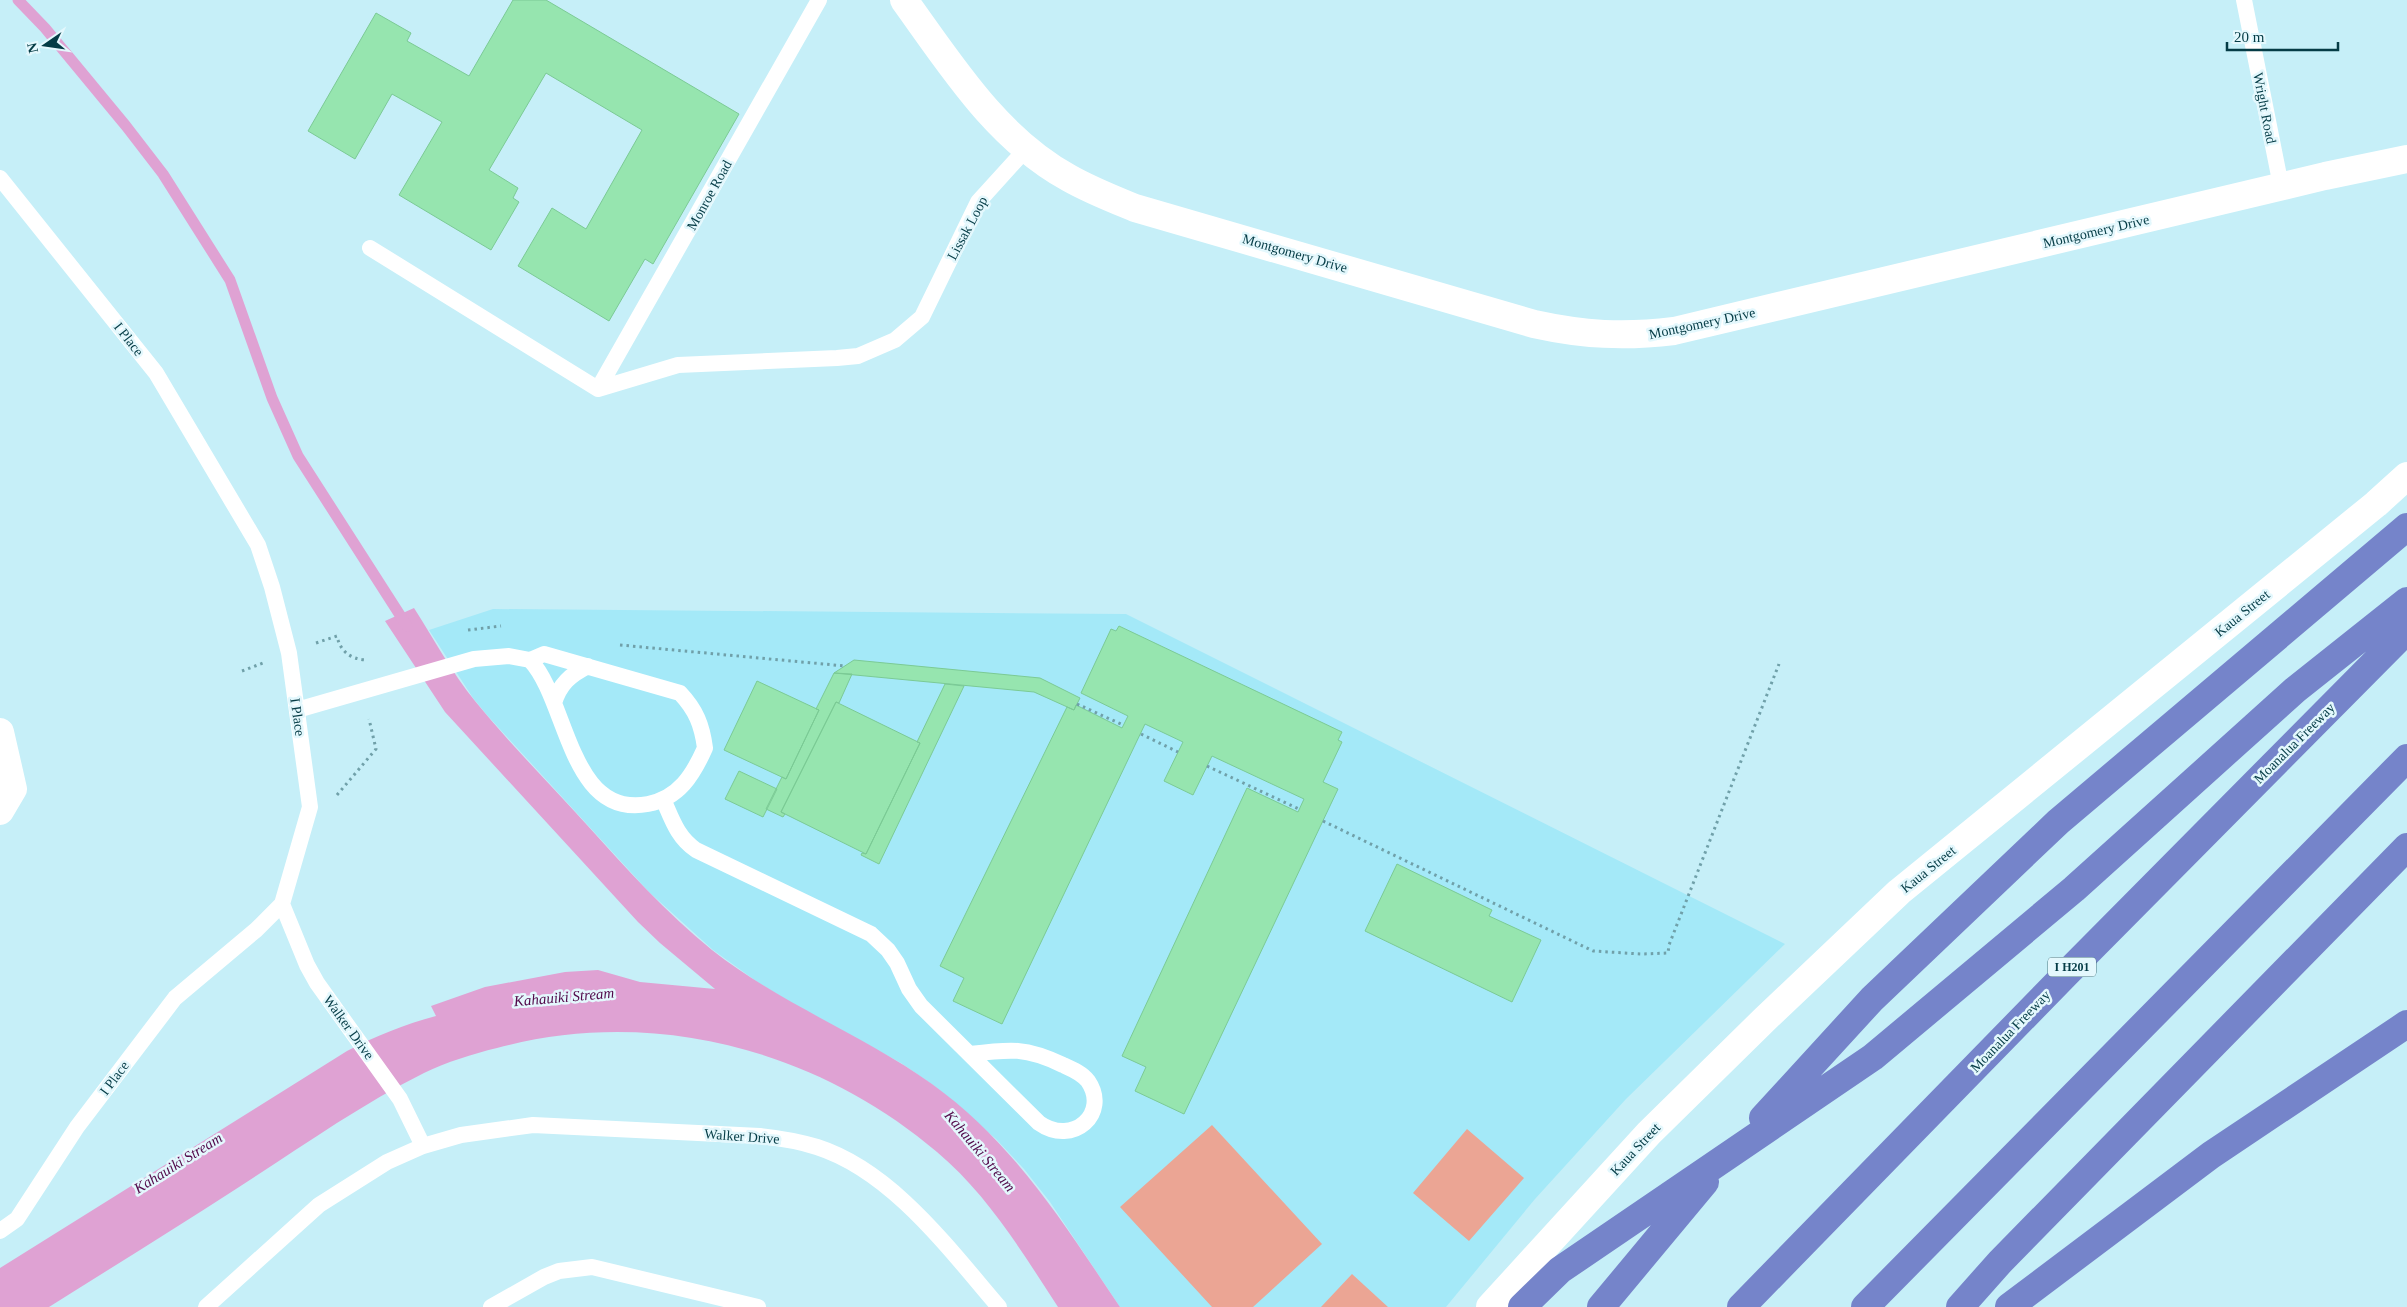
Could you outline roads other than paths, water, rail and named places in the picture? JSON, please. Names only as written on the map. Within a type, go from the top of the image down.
[{"type":"highway","points":[[1601,1307],[1699,1188],[1872,998],[2058,822],[2407,527]]},
{"type":"highway","points":[[1522,1307],[1560,1270],[1872,1057],[2074,889],[2295,690],[2407,601]]},
{"type":"highway","name":"Moanalua Freeway","points":[[1741,1307],[2080,958],[2407,630]]},
{"type":"highway","points":[[1865,1307],[2407,758]]},
{"type":"highway","points":[[1960,1307],[2000,1262],[2407,847]]},
{"type":"highway","points":[[2009,1307],[2211,1155],[2407,1024]]},
{"type":"street","name":"Montgomery Drive","points":[[904,0],[973,94],[1002,128],[1067,177],[1100,194],[1135,208],[1534,324],[1572,332],[1611,336],[1674,331],[2281,186],[2407,160]]},
{"type":"street","name":"Kaua Street","points":[[1490,1307],[1649,1133],[1764,1020],[1899,892],[2376,504],[2407,476]]},
{"type":"street","points":[[0,732],[13,789],[0,811]]},
{"type":"lane","name":"Monroe Road","points":[[598,389],[819,0]]},
{"type":"lane","name":"Wright Road","points":[[2244,0],[2281,186]]},
{"type":"lane","name":"Lissak Loop","points":[[598,389],[678,365],[858,356],[895,340],[922,317],[978,202],[1027,148]]},
{"type":"lane","name":"I Place","points":[[0,178],[156,373],[258,545],[272,586],[289,653],[310,807],[282,904],[256,930],[175,998],[77,1127],[17,1219],[0,1230]]},
{"type":"lane","points":[[370,248],[598,389]]},
{"type":"lane","points":[[297,710],[460,663],[488,657],[509,656],[530,660],[544,654],[680,693],[700,719],[705,748],[683,786],[663,799],[641,805],[626,804],[598,790],[587,780],[545,679],[530,660]]},
{"type":"lane","points":[[554,703],[558,691],[566,679],[588,666]]},
{"type":"lane","points":[[663,799],[675,829],[696,850],[871,934],[888,950],[898,963],[908,989],[921,1006],[970,1054],[1048,1129],[1057,1132],[1068,1132],[1078,1129],[1086,1122],[1092,1112],[1094,1096],[1088,1081],[1080,1074],[1051,1059],[1020,1050],[970,1054]]},
{"type":"lane","name":"Walker Drive","points":[[282,904],[306,965],[400,1099],[423,1146]]},
{"type":"lane","name":"Walker Drive","points":[[206,1307],[320,1205],[387,1162],[423,1146],[461,1135],[533,1125],[760,1136],[790,1140],[818,1147],[869,1173],[892,1190],[958,1258],[999,1307]]},
{"type":"lane","points":[[491,1307],[544,1277],[560,1271],[592,1267],[758,1307]]},
{"type":"water","name":"Kahauiki Stream","points":[[414,608],[443,656],[488,717],[663,906],[695,936],[739,969],[766,987],[905,1066],[962,1107],[989,1132],[1036,1187],[1120,1307],[1058,1307],[1003,1225],[988,1205],[955,1169],[937,1152],[890,1116],[839,1086],[785,1063],[730,1046],[672,1035],[614,1032],[555,1036],[497,1048],[460,1059],[424,1073],[352,1114],[49,1307],[0,1307],[0,1268],[347,1051],[391,1031],[436,1016],[431,1006],[485,987],[565,972],[598,970],[640,982],[715,989],[638,922],[445,712],[385,621]]},
{"type":"waterway","points":[[18,0],[45,28],[163,174],[230,280],[272,398],[298,456],[407,626]]}]
